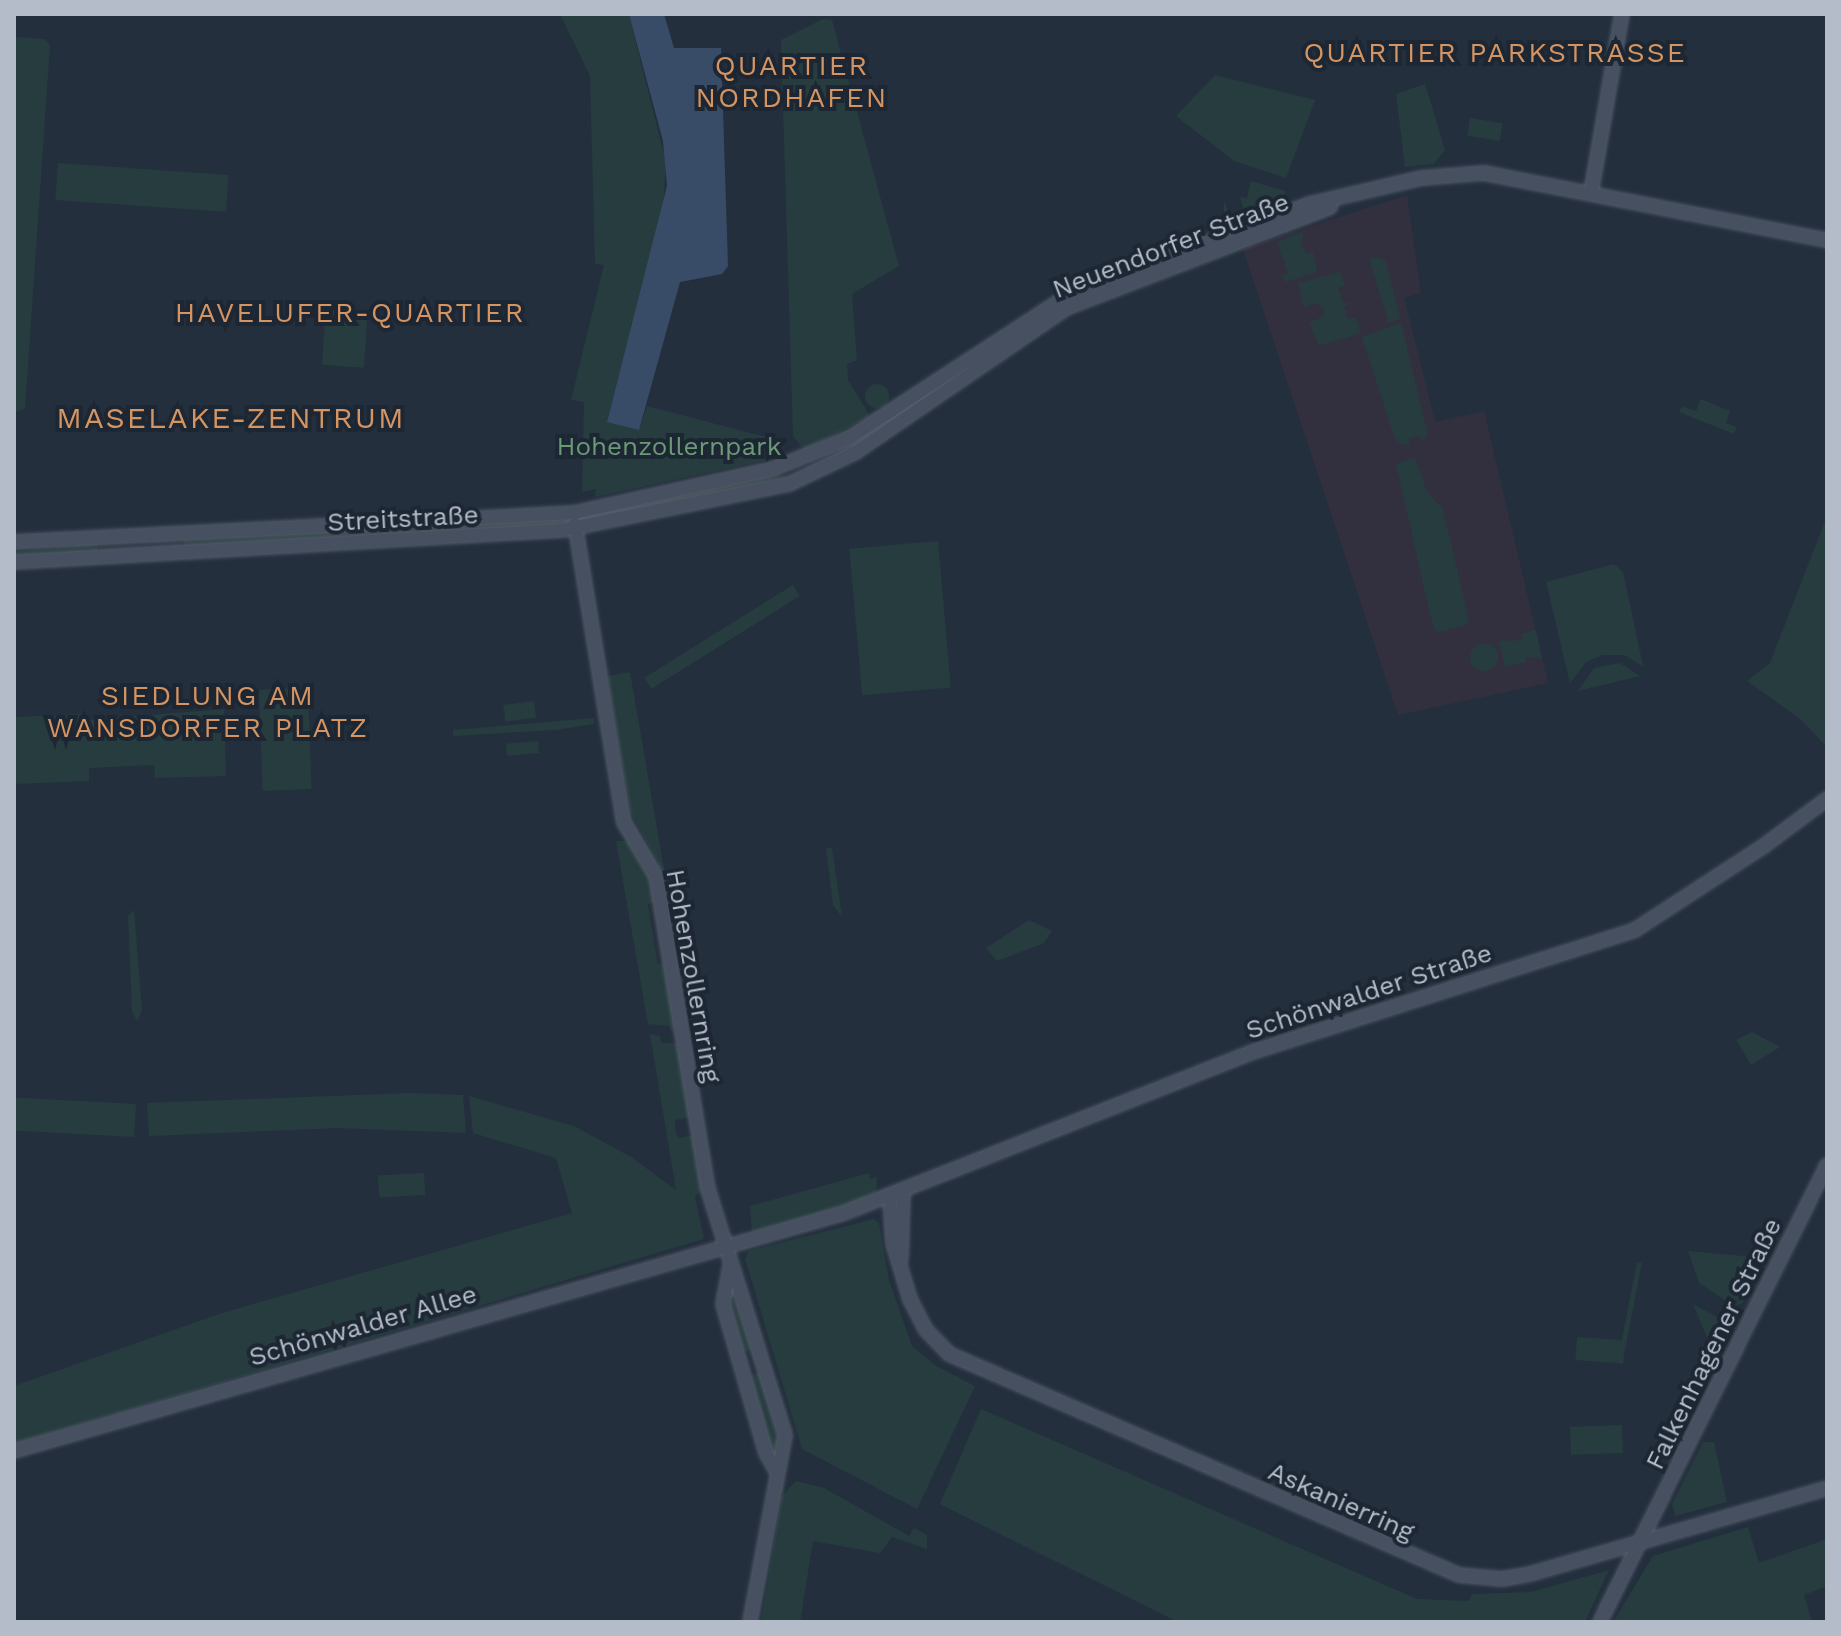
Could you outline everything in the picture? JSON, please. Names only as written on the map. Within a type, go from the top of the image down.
[{"type":"main road","points":[[1591,193],[1622,14]]},
{"type":"main road","name":"Neuendorfer Straße","points":[[787,465],[851,437],[1060,299],[1373,188],[1469,172],[1827,240]]},
{"type":"main road","name":"Neuendorfer Straße","points":[[789,484],[856,452],[1066,308],[1324,205]]},
{"type":"main road","name":"Streitstraße","points":[[14,542],[574,513],[787,465]]},
{"type":"main road","name":"Streitstraße","points":[[14,562],[576,529],[789,484]]},
{"type":"main road","name":"Hohenzollernring","points":[[574,513],[624,822],[656,876],[708,1189],[785,1435],[776,1470]]},
{"type":"main road","name":"Schönwalder Straße","points":[[725,1244],[896,1194],[1256,1051],[1641,928],[1827,799]]},
{"type":"main road","name":"Falkenhagener Straße","points":[[1600,1622],[1827,1165]]},
{"type":"main road","name":"Askanierring","points":[[896,1194],[890,1229],[921,1324],[962,1362],[1436,1567],[1502,1579],[1827,1488]]},
{"type":"main road","name":"Schönwalder Allee","points":[[14,1451],[725,1244]]},
{"type":"main road","name":"Hohenzollernring","points":[[731,1262],[723,1304],[766,1453],[776,1470]]},
{"type":"main road","points":[[750,1622],[776,1470]]},
{"type":"shaded area","points":[[1407,195],[1421,293],[1404,298],[1435,422],[1484,411],[1548,683],[1398,715],[1243,249]]},
{"type":"green space","name":"Hohenzollernpark","points":[[560,14],[629,14],[666,163],[663,208],[607,421],[639,430],[647,406],[770,438],[766,460],[595,497],[596,489],[582,492],[584,402],[571,400],[604,265],[595,264],[590,76]]},
{"type":"green space","points":[[823,19],[832,20],[899,266],[852,294],[857,360],[847,364],[848,380],[870,416],[804,450],[793,436],[781,40]]},
{"type":"green space","points":[[14,37],[45,39],[50,45],[25,409],[15,412]]},
{"type":"green space","points":[[1215,75],[1315,100],[1286,178],[1234,161],[1176,116]]},
{"type":"green space","points":[[1425,84],[1445,150],[1434,164],[1405,167],[1396,94]]},
{"type":"green space","points":[[1470,118],[1503,123],[1500,141],[1467,136]]},
{"type":"green space","points":[[58,163],[229,175],[226,212],[55,200]]},
{"type":"green space","points":[[1251,181],[1285,191],[1285,200],[1230,221],[1224,212],[1224,201],[1231,217],[1244,212],[1240,197],[1247,198]]},
{"type":"green space","points":[[1304,231],[1301,243],[1306,254],[1313,252],[1317,272],[1285,282],[1282,275],[1288,273],[1277,242]]},
{"type":"green space","points":[[1380,257],[1386,262],[1400,318],[1385,325],[1388,320],[1369,259]]},
{"type":"green space","points":[[1340,272],[1345,286],[1338,288],[1343,302],[1351,304],[1344,306],[1348,319],[1355,317],[1361,333],[1319,346],[1309,322],[1323,317],[1325,309],[1316,303],[1304,307],[1298,283]]},
{"type":"green space","points":[[326,307],[368,310],[364,368],[322,365]]},
{"type":"green space","points":[[1401,323],[1428,435],[1422,441],[1420,436],[1409,438],[1409,444],[1402,445],[1395,439],[1362,337]]},
{"type":"green space","points":[[877,384],[885,388],[889,396],[885,404],[877,408],[869,404],[865,396],[869,388]]},
{"type":"green space","points":[[1701,399],[1730,411],[1726,423],[1737,427],[1734,434],[1679,412],[1682,406],[1696,411]]},
{"type":"green space","points":[[1415,457],[1427,492],[1443,509],[1469,621],[1464,626],[1438,632],[1433,627],[1396,464]]},
{"type":"green space","points":[[771,476],[771,480],[593,523],[592,517],[636,505]]},
{"type":"green space","points":[[1827,516],[1827,747],[1798,717],[1747,681],[1770,663]]},
{"type":"green space","points":[[558,519],[558,525],[185,547],[183,540]]},
{"type":"green space","points":[[938,541],[951,687],[862,695],[849,549]]},
{"type":"green space","points":[[97,543],[98,552],[15,561],[14,552]]},
{"type":"green space","points":[[1614,564],[1623,572],[1643,666],[1624,655],[1603,655],[1586,662],[1570,683],[1546,582]]},
{"type":"green space","points":[[793,585],[800,596],[651,689],[645,678]]},
{"type":"green space","points":[[1536,630],[1542,658],[1526,657],[1526,662],[1505,667],[1499,641],[1522,640],[1521,634]]},
{"type":"green space","points":[[1484,643],[1494,647],[1498,657],[1494,667],[1484,671],[1474,667],[1470,657],[1474,647]]},
{"type":"green space","points":[[1620,663],[1640,676],[1578,691],[1594,668]]},
{"type":"green space","points":[[630,672],[665,875],[631,813],[607,676]]},
{"type":"green space","points":[[308,688],[312,789],[263,791],[259,690]]},
{"type":"green space","points":[[534,701],[536,718],[505,722],[503,705]]},
{"type":"green space","points":[[224,709],[226,776],[155,778],[154,765],[89,768],[89,781],[14,784],[14,717],[83,714],[87,720]]},
{"type":"green space","points":[[594,718],[594,724],[556,730],[453,736],[453,730]]},
{"type":"green space","points":[[538,741],[539,753],[507,756],[506,744]]},
{"type":"green space","points":[[616,841],[628,841],[651,878],[655,902],[648,904],[658,964],[666,963],[675,1025],[672,1032],[669,1026],[648,1024]]},
{"type":"green space","points":[[826,848],[832,848],[842,917],[833,905]]},
{"type":"green space","points":[[134,910],[142,1010],[137,1021],[132,1011],[128,916]]},
{"type":"green space","points":[[1029,920],[1052,931],[1044,943],[997,961],[986,948]]},
{"type":"green space","points":[[1752,1032],[1780,1047],[1751,1065],[1736,1040]]},
{"type":"green space","points":[[650,1034],[660,1036],[661,1043],[678,1043],[691,1117],[675,1120],[676,1132],[678,1138],[695,1135],[704,1187],[695,1197],[704,1239],[14,1444],[14,1386],[222,1313],[572,1213],[556,1158],[473,1133],[469,1096],[574,1126],[631,1157],[676,1190]]},
{"type":"green space","points":[[410,1093],[463,1095],[466,1133],[339,1128],[149,1136],[147,1103]]},
{"type":"green space","points":[[14,1098],[136,1104],[134,1137],[14,1131]]},
{"type":"green space","points":[[424,1173],[425,1195],[379,1197],[378,1175]]},
{"type":"green space","points":[[869,1173],[870,1179],[877,1177],[876,1192],[866,1195],[867,1200],[752,1232],[750,1206]]},
{"type":"green space","points":[[874,1219],[879,1223],[889,1280],[912,1346],[936,1366],[975,1386],[917,1509],[802,1449],[745,1259],[748,1251]]},
{"type":"green space","points":[[1688,1251],[1765,1258],[1743,1303],[1734,1306],[1699,1283]]},
{"type":"green space","points":[[1637,1262],[1642,1263],[1622,1364],[1617,1363]]},
{"type":"green space","points":[[740,1298],[755,1349],[741,1353],[727,1302]]},
{"type":"green space","points":[[1693,1304],[1724,1321],[1727,1329],[1714,1354]]},
{"type":"green space","points":[[1577,1337],[1625,1340],[1623,1363],[1575,1360]]},
{"type":"green space","points":[[762,1372],[780,1446],[769,1449],[748,1376]]},
{"type":"green space","points":[[981,1409],[1417,1599],[1469,1601],[1472,1594],[1531,1592],[1609,1570],[1585,1622],[1178,1622],[940,1504]]},
{"type":"green space","points":[[1622,1425],[1623,1453],[1571,1455],[1570,1427]]},
{"type":"green space","points":[[1703,1442],[1714,1442],[1727,1502],[1675,1516],[1672,1504]]},
{"type":"green space","points":[[796,1481],[824,1488],[909,1536],[914,1528],[927,1535],[927,1549],[892,1537],[880,1553],[813,1541],[800,1622],[761,1622],[782,1496]]},
{"type":"green space","points":[[1748,1527],[1759,1563],[1827,1539],[1827,1586],[1804,1595],[1812,1622],[1613,1622],[1653,1556]]},
{"type":"water","points":[[629,14],[664,14],[674,48],[721,48],[728,266],[722,274],[680,282],[639,430],[607,422],[667,186],[663,141]]},
{"type":"district","name":"QUARTIER PARKSTRASSE","points":[[1495,53]]},
{"type":"district","name":"QUARTIER NORDHAFEN","points":[[792,82]]},
{"type":"district","name":"HAVELUFER-QUARTIER","points":[[350,313]]},
{"type":"district","name":"MASELAKE-ZENTRUM","points":[[231,418]]},
{"type":"district","name":"SIEDLUNG AM WANSDORFER PLATZ","points":[[208,712]]}]
